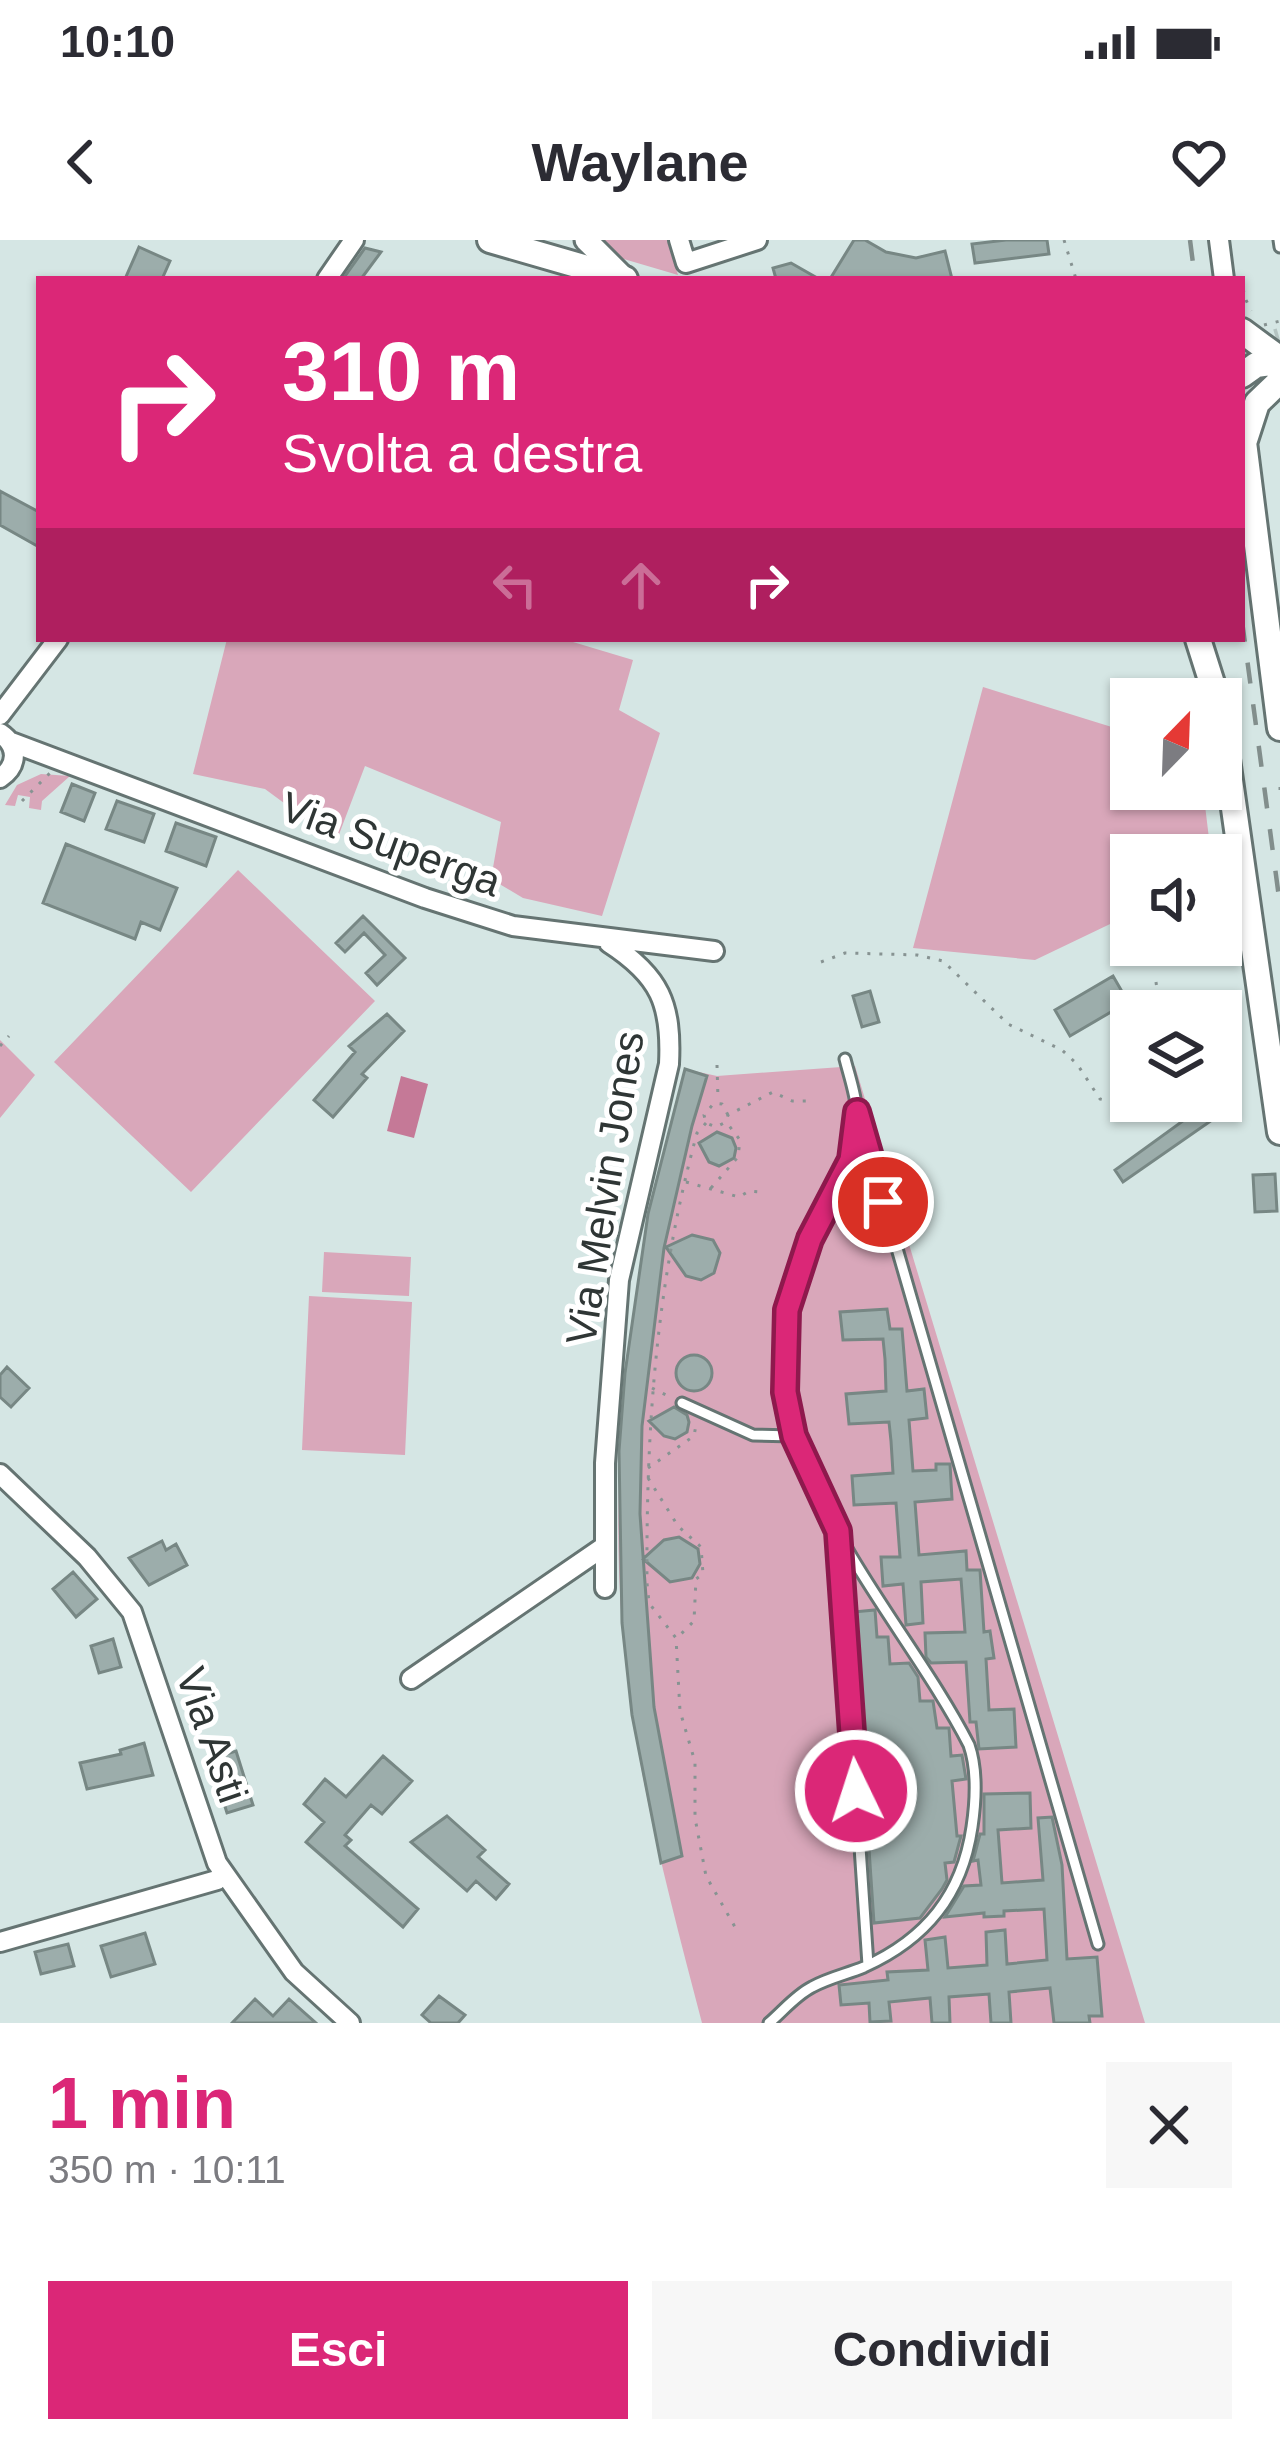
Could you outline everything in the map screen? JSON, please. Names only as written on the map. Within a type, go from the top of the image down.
[{"type":"main road","points":[[499,243],[558,250],[617,276]]},
{"type":"main road","points":[[1245,333],[1280,361]]},
{"type":"main road","points":[[1245,373],[1256,364],[1280,361]]},
{"type":"main road","points":[[1245,431],[1262,386]]},
{"type":"main road","points":[[1245,450],[1274,643],[1280,728]]},
{"type":"main road","points":[[1199,642],[1210,678]]},
{"type":"main road","points":[[1234,810],[1280,1132]]},
{"type":"street","points":[[499,243],[540,240]]},
{"type":"street","points":[[558,250],[578,252],[583,240],[621,276]]},
{"type":"street","points":[[679,240],[686,263],[758,240]]},
{"type":"street","points":[[1219,240],[1224,276]]},
{"type":"street","points":[[330,276],[358,243]]},
{"type":"street","points":[[0,715],[56,642]]},
{"type":"street","points":[[3,777],[15,756],[6,738],[22,689]]},
{"type":"street","name":"Via Superga","points":[[6,738],[425,898],[513,926],[713,951]]},
{"type":"street","points":[[3,777],[56,760]]},
{"type":"street","name":"Via Melvin Jones","points":[[604,1588],[605,1462],[619,1280],[669,1064],[670,1036],[665,1002],[656,985],[641,966],[605,940]]},
{"type":"street","name":"Via Asti","points":[[0,1474],[87,1557],[133,1614],[223,1872],[294,1972],[350,2023]]},
{"type":"street","points":[[411,1679],[605,1546]]},
{"type":"street","points":[[0,1942],[217,1880],[223,1872]]},
{"type":"lane","points":[[845,1059],[1098,1945]]},
{"type":"lane","points":[[770,2023],[809,1988],[868,1965],[930,1921],[954,1893],[973,1824],[974,1759],[962,1732],[857,1568],[794,1436],[785,1392],[787,1310],[810,1239],[851,1160],[857,1112]]},
{"type":"lane","points":[[682,1402],[753,1435],[794,1436]]},
{"type":"lane","points":[[838,1531],[868,1965]]},
{"type":"path","points":[[1064,240],[1075,276]]},
{"type":"path","points":[[1246,300],[1260,326],[1280,321]]},
{"type":"path","points":[[22,801],[51,772],[56,760]]},
{"type":"path","points":[[1280,787],[1280,795]]},
{"type":"path","points":[[821,962],[845,953],[917,955],[943,961],[1008,1024],[1062,1050],[1100,1100],[1110,1102]]},
{"type":"path","points":[[1156,982],[1157,990]]},
{"type":"path","points":[[0,1046],[9,1036]]},
{"type":"path","points":[[717,1065],[718,1103],[728,1114]]},
{"type":"path","points":[[706,1123],[716,1127],[726,1122],[728,1114],[773,1092],[792,1101],[814,1101]]},
{"type":"path","points":[[706,1123],[704,1110],[718,1103]]},
{"type":"path","points":[[711,1188],[738,1157],[740,1140],[726,1122]]},
{"type":"path","points":[[706,1123],[698,1132],[672,1232],[651,1387],[649,1603],[676,1638],[680,1711],[695,1762],[695,1818],[706,1876],[735,1927]]},
{"type":"path","points":[[684,1181],[739,1197],[749,1191],[761,1192]]},
{"type":"path","points":[[651,1387],[682,1402]]},
{"type":"path","points":[[648,1468],[694,1436],[700,1412]]},
{"type":"path","points":[[647,1477],[678,1526],[700,1547],[703,1574],[696,1579],[694,1621],[676,1638]]},
{"type":"shaded area","points":[[599,240],[667,240],[678,275],[617,257]]},
{"type":"shaded area","points":[[226,642],[573,642],[633,660],[619,710],[660,733],[602,916],[523,898],[491,879],[501,822],[365,766],[338,837],[322,831],[265,789],[193,774]]},
{"type":"shaded area","points":[[983,687],[1110,726],[1110,810],[1206,810],[1208,834],[1110,834],[1110,924],[1035,960],[913,948]]},
{"type":"shaded area","points":[[41,774],[70,776],[42,801],[41,810],[29,808],[30,797],[18,795],[15,806],[5,805],[17,785]]},
{"type":"shaded area","points":[[238,870],[375,1001],[191,1192],[54,1062]]},
{"type":"shaded area","points":[[0,1040],[35,1075],[0,1118]]},
{"type":"shaded area","points":[[855,1066],[1145,2023],[702,2023],[647,1797],[623,1638],[619,1474],[634,1310],[685,1069],[717,1076]]},
{"type":"shaded area","points":[[401,1076],[428,1084],[414,1138],[387,1131]]},
{"type":"shaded area","points":[[324,1252],[411,1257],[409,1296],[322,1292]]},
{"type":"shaded area","points":[[309,1296],[412,1302],[405,1455],[302,1450]]},
{"type":"building","points":[[854,240],[865,240],[886,252],[916,258],[945,251],[951,276],[832,276]]},
{"type":"building","points":[[1047,240],[1049,254],[975,263],[972,244]]},
{"type":"building","points":[[139,247],[170,261],[163,276],[126,276]]},
{"type":"building","points":[[365,248],[381,252],[363,276],[345,276]]},
{"type":"building","points":[[791,263],[814,276],[775,276],[773,268]]},
{"type":"building","points":[[0,491],[36,510],[36,545],[0,525]]},
{"type":"building","points":[[72,784],[95,793],[84,821],[61,812]]},
{"type":"building","points":[[117,801],[154,814],[144,842],[106,829]]},
{"type":"building","points":[[176,823],[216,837],[206,866],[166,851]]},
{"type":"building","points":[[66,844],[177,888],[160,930],[141,922],[135,939],[43,903]]},
{"type":"building","points":[[363,916],[405,958],[377,985],[366,973],[385,955],[364,933],[345,952],[336,943]]},
{"type":"building","points":[[1113,976],[1121,990],[1110,990],[1110,1013],[1070,1036],[1055,1010]]},
{"type":"building","points":[[870,991],[879,1022],[862,1027],[853,996]]},
{"type":"building","points":[[387,1014],[404,1031],[362,1074],[367,1078],[333,1117],[314,1100],[355,1052],[349,1046]]},
{"type":"building","points":[[685,1069],[707,1076],[664,1248],[642,1426],[640,1514],[654,1707],[682,1856],[661,1863],[632,1715],[622,1623],[619,1451],[648,1214]]},
{"type":"building","points":[[1181,1122],[1209,1122],[1123,1182],[1115,1170]]},
{"type":"building","points":[[717,1132],[732,1138],[736,1148],[734,1158],[719,1166],[709,1162],[699,1143]]},
{"type":"building","points":[[1275,1174],[1277,1211],[1255,1212],[1253,1175]]},
{"type":"building","points":[[692,1235],[713,1240],[720,1253],[714,1273],[701,1280],[686,1276],[666,1247]]},
{"type":"building","points":[[887,1309],[890,1329],[902,1329],[907,1391],[924,1389],[927,1418],[909,1420],[913,1471],[950,1464],[952,1499],[915,1502],[919,1555],[966,1551],[967,1570],[980,1570],[984,1632],[990,1631],[994,1658],[986,1659],[989,1710],[1014,1709],[1016,1747],[979,1749],[976,1722],[970,1722],[966,1662],[931,1663],[926,1657],[925,1633],[965,1632],[961,1579],[921,1582],[923,1623],[906,1625],[903,1584],[883,1586],[881,1557],[900,1557],[896,1503],[854,1505],[852,1476],[893,1473],[891,1441],[889,1422],[849,1424],[846,1394],[886,1391],[885,1359],[883,1339],[843,1340],[840,1312]]},
{"type":"building","points":[[694,1355],[707,1360],[712,1373],[707,1386],[694,1391],[681,1386],[676,1373],[681,1360]]},
{"type":"building","points":[[7,1367],[29,1388],[11,1407],[0,1397],[0,1375]]},
{"type":"building","points":[[674,1407],[689,1422],[687,1432],[675,1439],[664,1436],[649,1421]]},
{"type":"building","points":[[679,1537],[698,1549],[700,1564],[692,1578],[670,1582],[643,1559],[664,1540]]},
{"type":"building","points":[[162,1541],[166,1550],[176,1544],[187,1565],[149,1585],[129,1558]]},
{"type":"building","points":[[73,1572],[97,1599],[76,1617],[53,1589]]},
{"type":"building","points":[[875,1610],[877,1637],[888,1637],[890,1664],[909,1663],[918,1677],[920,1701],[933,1701],[937,1728],[949,1728],[951,1756],[962,1755],[966,1779],[952,1781],[957,1836],[961,1836],[954,1862],[945,1863],[947,1880],[942,1889],[920,1918],[874,1923],[853,1612]]},
{"type":"building","points":[[113,1639],[121,1667],[99,1673],[91,1646]]},
{"type":"building","points":[[144,1743],[153,1775],[87,1789],[80,1763],[121,1754],[120,1750]]},
{"type":"building","points":[[236,1751],[253,1805],[227,1813],[210,1759]]},
{"type":"building","points":[[383,1756],[412,1781],[382,1814],[371,1805],[345,1835],[351,1840],[345,1846],[418,1909],[403,1927],[306,1842],[324,1822],[304,1804],[325,1779],[346,1797]]},
{"type":"building","points":[[1030,1793],[1031,1828],[998,1830],[1002,1883],[1043,1880],[1038,1818],[1052,1817],[1062,1865],[1067,1959],[1097,1957],[1102,2016],[1089,2016],[1090,2023],[1054,2023],[1050,1988],[1009,1992],[1011,2023],[991,2023],[989,1994],[949,1997],[950,2023],[932,2023],[930,1998],[889,2002],[891,2021],[870,2022],[869,2003],[841,2005],[839,1985],[888,1980],[887,1972],[928,1970],[925,1940],[945,1937],[948,1968],[987,1965],[986,1932],[1005,1930],[1007,1964],[1047,1960],[1044,1909],[1004,1911],[1004,1916],[945,1917],[964,1886],[981,1885],[978,1860],[973,1861],[980,1834],[984,1834],[984,1794]]},
{"type":"building","points":[[447,1816],[485,1850],[478,1857],[509,1884],[496,1899],[476,1881],[467,1891],[411,1842]]},
{"type":"building","points":[[145,1933],[155,1964],[111,1977],[101,1946]]},
{"type":"building","points":[[68,1944],[74,1966],[41,1974],[35,1952]]},
{"type":"building","points":[[439,1996],[465,2015],[458,2023],[431,2023],[422,2015]]},
{"type":"building","points":[[255,1999],[273,2016],[289,1999],[316,2023],[232,2023]]},
{"type":"tunnel","points":[[1245,350],[1280,340]]},
{"type":"railway","points":[[1190,240],[1195,276]]},
{"type":"railway","points":[[1245,642],[1280,905]]},
{"type":"route","points":[[856,1791],[838,1531],[794,1436],[785,1392],[787,1310],[810,1239],[851,1160],[857,1112],[883,1202]]}]
